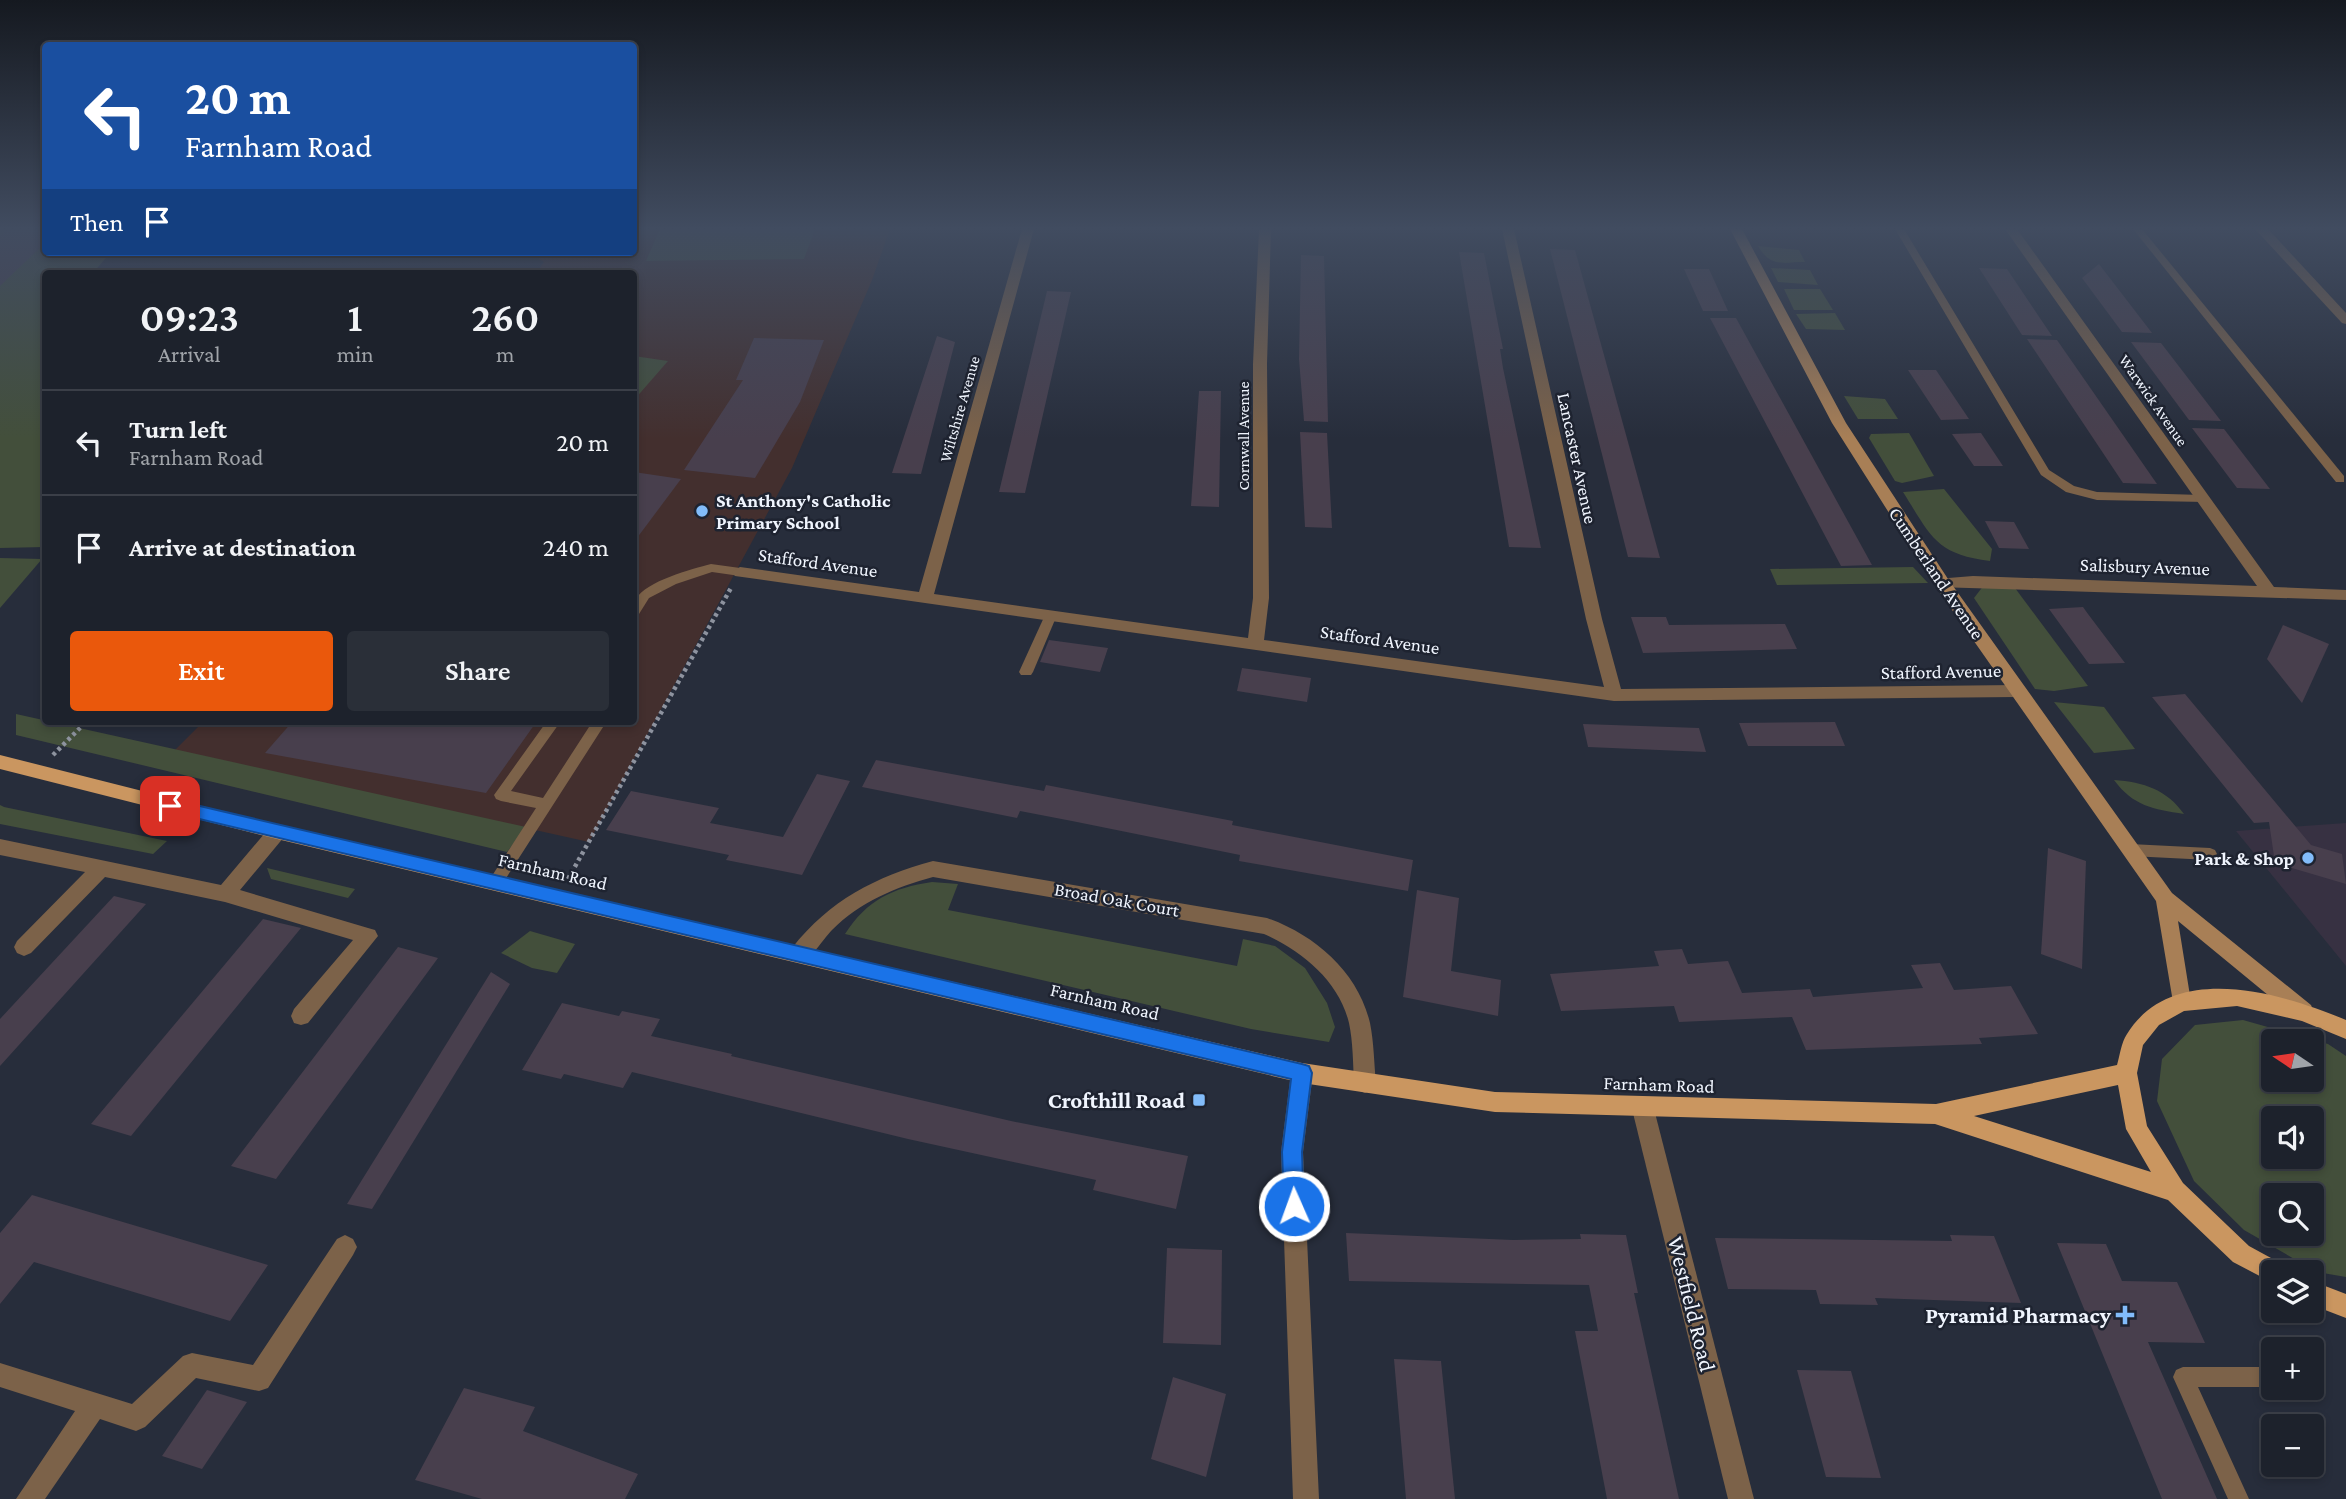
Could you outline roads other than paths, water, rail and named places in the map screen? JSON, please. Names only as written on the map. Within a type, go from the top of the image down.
[{"type":"main road","name":"Farnham Road","points":[[0,762],[277,832],[1302,1073],[1494,1102],[1643,1109],[1936,1114],[2126,1073]]},
{"type":"main road","name":"Farnham Road","points":[[2261,1265],[2241,1254],[2175,1191],[2137,1129],[2126,1073],[2134,1041],[2152,1018],[2181,1002],[2237,997],[2304,1012],[2345,1030]]},
{"type":"main road","name":"Farnham Road","points":[[1936,1114],[2175,1191]]},
{"type":"street","name":"Wiltshire Avenue","points":[[925,598],[1008,299]]},
{"type":"street","name":"Cornwall Avenue","points":[[1256,642],[1261,598],[1260,364],[1262,299]]},
{"type":"street","name":"Lancaster Avenue","points":[[1523,299],[1594,619],[1614,695]]},
{"type":"street","name":"Cumberland Avenue","points":[[1773,299],[1839,423],[1942,583],[2165,899],[2304,1012]]},
{"type":"street","name":"Warwick Avenue","points":[[2060,299],[2269,592]]},
{"type":"street","points":[[2326,299],[2346,320]]},
{"type":"street","name":"Stafford Avenue","points":[[740,572],[1256,642],[1614,695],[2017,691]]},
{"type":"street","name":"Salisbury Avenue","points":[[1942,583],[1986,581],[2346,595]]},
{"type":"street","points":[[225,894],[277,832]]},
{"type":"street","points":[[0,847],[225,894],[368,936],[301,1016]]},
{"type":"street","points":[[24,947],[101,868]]},
{"type":"street","name":"Broad Oak Court","points":[[799,954],[827,919],[860,895],[883,884],[933,869],[1254,923],[1287,934],[1309,949],[1341,986],[1359,1020],[1365,1083]]},
{"type":"street","name":"Cumberland Avenue","points":[[2165,899],[2181,1002]]},
{"type":"street","points":[[1302,1073],[1292,1152],[1307,1499]]},
{"type":"street","name":"Westfield Road","points":[[1643,1109],[1741,1499]]},
{"type":"street","points":[[0,1375],[136,1418],[192,1365],[259,1379],[345,1247]]},
{"type":"street","points":[[2327,1300],[2346,1321]]},
{"type":"street","points":[[29,1499],[96,1405]]},
{"type":"lane","points":[[1941,299],[2045,472],[2070,489],[2097,496],[2202,499]]},
{"type":"lane","points":[[2194,299],[2340,479]]},
{"type":"lane","points":[[637,607],[645,595],[673,581],[711,568],[740,572]]},
{"type":"lane","points":[[1027,672],[1051,615]]},
{"type":"lane","points":[[544,804],[501,795],[551,725]]},
{"type":"lane","points":[[496,882],[597,725]]},
{"type":"lane","points":[[2130,850],[2210,854]]},
{"type":"lane","points":[[2239,1499],[2183,1377],[2261,1377]]},
{"type":"place","name":"St Anthony's Catholic Primary School","points":[[702,511]]},
{"type":"place","name":"Park & Shop","points":[[2308,858]]},
{"type":"place","name":"Crofthill Road","points":[[1199,1100]]},
{"type":"place","name":"Pyramid Pharmacy","points":[[2125,1315]]}]
